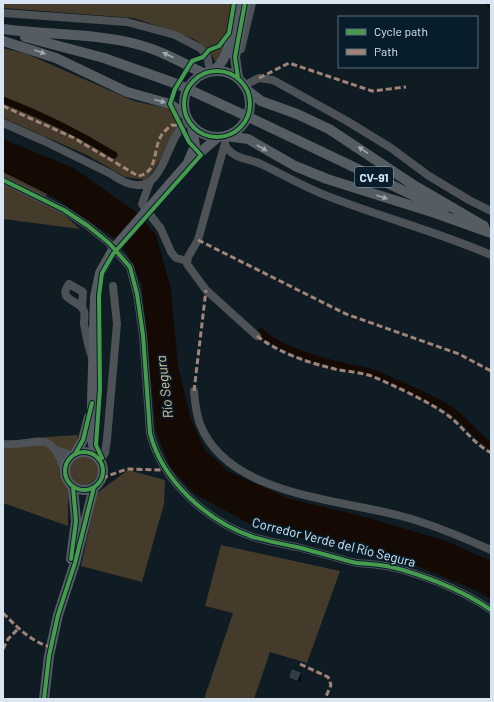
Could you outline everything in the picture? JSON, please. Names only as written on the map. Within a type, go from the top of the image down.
[{"type":"main road","points":[[188,163],[195,146],[188,121],[184,98],[186,90],[190,83],[210,71],[224,60],[228,51],[237,3]]},
{"type":"main road","points":[[92,403],[83,440],[74,454],[68,459],[64,469],[66,480],[73,487],[84,490],[94,487],[100,482],[103,474],[93,444],[92,403],[97,284],[105,262],[114,248],[188,163],[240,128],[247,118],[250,107],[246,88],[237,72],[235,57],[245,3]]},
{"type":"main road","points":[[3,29],[101,38],[137,44],[210,71],[237,72]]},
{"type":"main road","name":"CV-91","points":[[3,33],[78,50],[177,84],[491,232]]},
{"type":"main road","points":[[3,41],[56,58],[127,92],[170,104],[204,134],[223,139],[248,139],[295,166],[321,177],[491,232]]},
{"type":"main road","points":[[246,88],[261,101],[297,114],[329,129],[412,184],[491,232]]},
{"type":"main road","points":[[74,454],[83,451],[98,458]]},
{"type":"main road","points":[[71,573],[70,561],[76,521],[73,487]]},
{"type":"main road","points":[[44,699],[49,656],[58,615],[75,563],[94,487]]},
{"type":"street","points":[[237,72],[252,3]]},
{"type":"street","points":[[3,13],[127,22],[168,33],[200,48],[207,56],[210,71]]},
{"type":"street","points":[[246,88],[259,78],[273,80],[347,121],[391,148],[429,176],[491,211]]},
{"type":"street","points":[[187,261],[176,258],[171,252],[161,229],[142,204],[150,182],[162,166],[180,129],[188,121]]},
{"type":"street","points":[[3,123],[44,140],[110,174],[120,181],[140,184],[150,182]]},
{"type":"street","points":[[223,139],[229,152],[236,157],[262,165],[309,189],[357,207],[443,235],[491,255]]},
{"type":"street","points":[[223,139],[198,240],[187,261],[189,268],[206,290],[257,336]]},
{"type":"street","name":"Corredor Verde del Río Segura","points":[[3,180],[64,210],[88,226],[109,243],[130,267],[137,294],[143,336],[150,433],[153,444],[164,468],[179,487],[198,504],[216,517],[253,537],[336,556],[352,562],[369,563],[402,570],[440,584],[491,610]]},
{"type":"street","points":[[98,458],[105,453],[107,439],[117,324],[113,286]]},
{"type":"street","points":[[82,308],[84,312],[84,322],[89,349],[94,359]]},
{"type":"street","points":[[194,391],[200,424],[223,457],[243,473],[267,484],[292,492],[401,516],[456,534],[491,550]]},
{"type":"street","points":[[3,444],[44,441],[56,450],[64,469]]},
{"type":"street","points":[[56,450],[74,454]]},
{"type":"shaded area","points":[[3,3],[233,3],[224,51],[220,60],[215,61],[209,50],[194,39],[134,18],[3,8]]},
{"type":"shaded area","points":[[3,48],[27,54],[134,101],[166,108],[176,115],[179,120],[165,152],[146,180],[125,177],[87,155],[3,118]]},
{"type":"shaded area","points":[[3,163],[50,188],[45,198],[80,229],[3,219]]},
{"type":"shaded area","points":[[78,435],[74,459],[81,456],[93,458],[99,470],[94,481],[89,484],[77,484],[71,480],[68,504],[68,526],[3,503],[3,444],[46,437]]},
{"type":"shaded area","points":[[128,470],[165,480],[164,504],[142,582],[81,566],[97,493]]},
{"type":"shaded area","points":[[221,545],[340,571],[307,663],[270,652],[254,699],[204,699],[233,613],[205,606]]},
{"type":"water","name":"Río Segura","points":[[3,139],[74,168],[136,212],[156,235],[171,289],[178,366],[191,419],[205,450],[228,471],[290,499],[362,516],[446,541],[491,561],[491,599],[475,590],[405,561],[255,527],[195,494],[170,467],[156,431],[142,286],[127,253],[114,238],[55,198],[3,172]]},
{"type":"building","points":[[292,670],[300,673],[297,680],[290,677]]},
{"type":"waterway","points":[[486,3],[491,10]]},
{"type":"waterway","points":[[3,100],[60,125],[114,155]]},
{"type":"waterway","points":[[261,332],[279,344],[301,354],[336,365],[375,373],[415,391],[455,413],[491,446]]},
{"type":"marked path","points":[[259,78],[289,63],[372,91],[406,87]]},
{"type":"marked path","points":[[3,106],[74,138],[138,176],[144,174],[152,165],[163,133],[172,125],[182,126]]},
{"type":"marked path","points":[[198,240],[346,314],[459,354],[491,371]]},
{"type":"marked path","points":[[194,391],[206,290]]},
{"type":"marked path","points":[[257,336],[294,357],[325,367],[369,375],[413,395],[450,417],[484,449],[491,453]]},
{"type":"marked path","points":[[102,478],[127,469],[159,470],[164,468]]},
{"type":"marked path","points":[[3,613],[19,629],[31,638],[51,647]]},
{"type":"marked path","points":[[3,649],[8,639],[18,629]]},
{"type":"marked path","points":[[300,664],[328,677],[331,685],[325,699]]},
{"type":"cycle path","points":[[102,458],[96,445],[100,389],[99,296],[102,273],[113,254],[201,155],[189,142],[170,104],[175,89],[192,61],[203,57],[209,50],[219,46],[229,33],[234,3]]},
{"type":"cycle path","points":[[238,78],[235,57],[245,3]]},
{"type":"cycle path","points":[[210,71],[224,71],[236,76],[245,85],[250,97],[250,104],[248,117],[241,128],[224,137],[210,137],[198,132],[189,123],[184,111],[184,97],[189,85],[198,76],[210,71]]},
{"type":"cycle path","points":[[3,180],[64,210],[88,226],[109,243],[130,267],[137,294],[143,335],[150,433],[156,451],[176,483],[203,510],[219,521],[253,537],[355,563],[403,570],[448,587],[470,597],[491,610]]},
{"type":"cycle path","points":[[75,454],[83,440],[92,403]]},
{"type":"cycle path","points":[[80,452],[88,452],[98,457],[102,464],[103,471],[102,478],[98,485],[88,490],[80,490],[70,485],[68,482],[65,475],[65,467],[70,457],[73,455],[80,452]]},
{"type":"cycle path","points":[[71,559],[76,521],[73,487]]},
{"type":"cycle path","points":[[44,699],[49,656],[58,615],[75,563],[94,487]]}]
